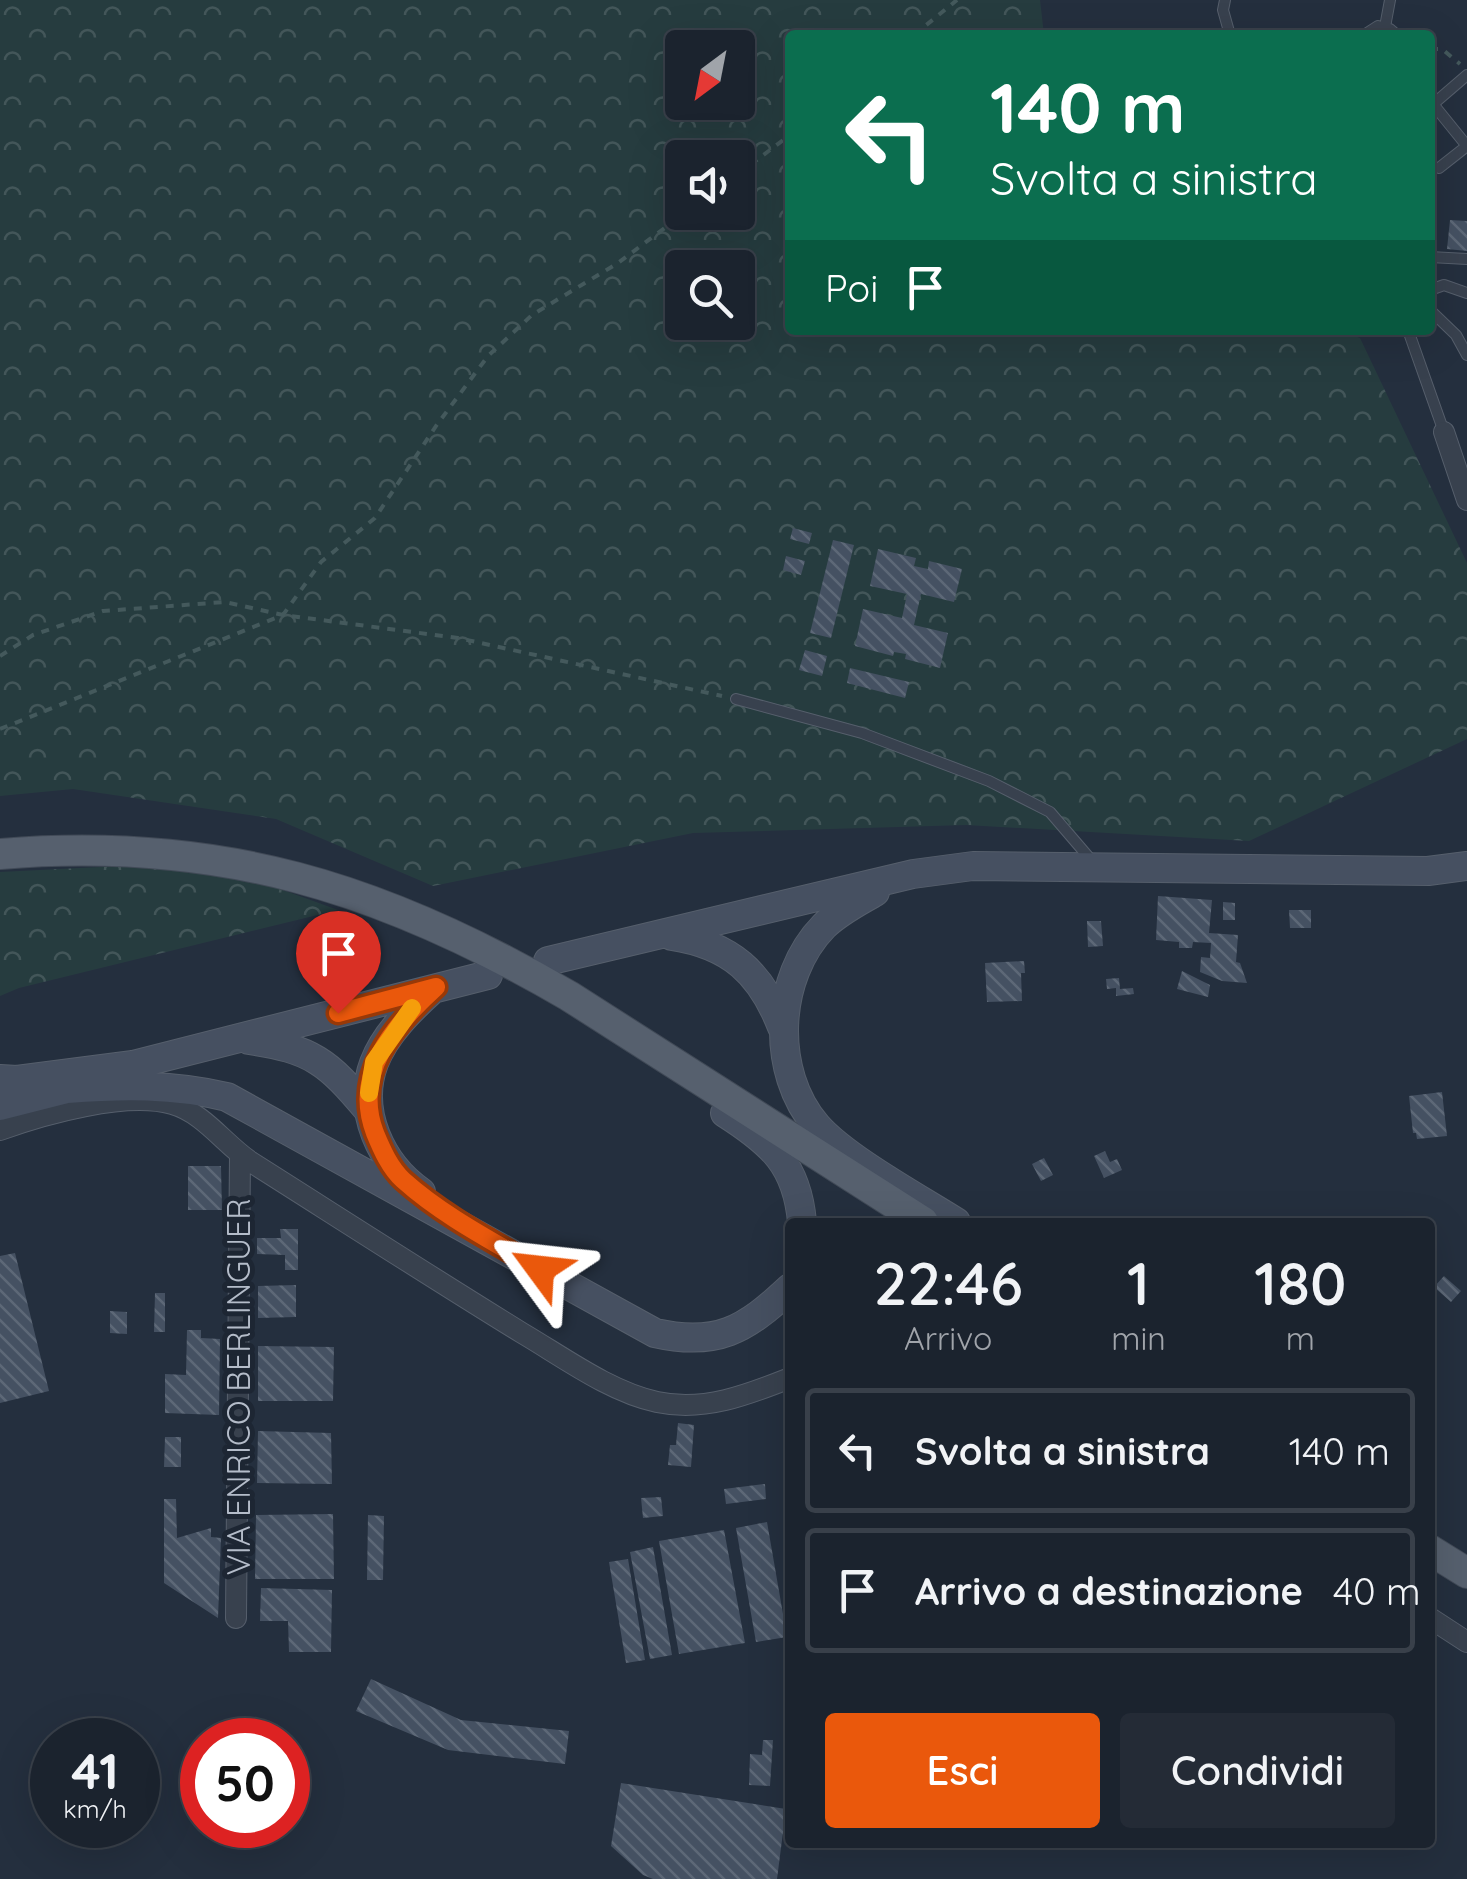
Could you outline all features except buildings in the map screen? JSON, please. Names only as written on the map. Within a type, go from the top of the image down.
[{"type":"main road","points":[[0,854],[58,849],[213,859],[264,867],[354,893],[433,925],[526,971],[917,1218]]},
{"type":"main road","points":[[548,961],[913,874],[974,866],[1428,871],[1465,866]]},
{"type":"main road","points":[[783,1028],[796,970],[824,927],[855,904],[913,874]]},
{"type":"main road","points":[[354,893],[522,985],[752,1130],[774,1148],[788,1169],[798,1193],[801,1218]]},
{"type":"main road","points":[[665,935],[697,940],[730,956],[754,974],[772,999],[783,1028],[796,1091],[816,1125],[950,1218]]},
{"type":"main road","points":[[0,1079],[133,1065],[488,975]]},
{"type":"main road","points":[[368,1110],[374,1062],[406,1013],[436,987]]},
{"type":"main road","points":[[241,1039],[303,1051],[343,1080],[368,1110],[380,1146],[403,1179],[478,1234]]},
{"type":"main road","points":[[0,1106],[68,1089],[133,1065]]},
{"type":"main road","points":[[68,1089],[152,1085],[227,1097],[655,1333],[702,1339],[727,1334],[754,1320],[782,1296]]},
{"type":"main road","points":[[1435,1553],[1467,1574]]},
{"type":"street","points":[[1444,432],[1467,500]]},
{"type":"street","points":[[0,1130],[85,1107],[155,1101],[172,1104],[201,1120],[240,1155],[481,1308],[628,1392],[658,1402],[714,1403],[785,1380]]},
{"type":"street","name":"VIA ENRICO BERLINGUER","points":[[236,1618],[240,1155]]},
{"type":"street","points":[[1435,1621],[1467,1642]]},
{"type":"lane","points":[[1225,0],[1229,30]]},
{"type":"lane","points":[[1384,27],[1390,0]]},
{"type":"lane","points":[[1369,30],[1388,30]]},
{"type":"lane","points":[[1435,101],[1467,72]]},
{"type":"lane","points":[[1435,110],[1466,146],[1438,168]]},
{"type":"lane","points":[[1435,257],[1467,259]]},
{"type":"lane","points":[[1435,288],[1444,285],[1467,293]]},
{"type":"lane","points":[[1435,315],[1456,335],[1467,355]]},
{"type":"lane","points":[[1410,335],[1444,432]]},
{"type":"lane","points":[[736,699],[862,734],[988,781],[1050,812],[1096,866]]},
{"type":"path","points":[[920,30],[958,0]]},
{"type":"path","points":[[1435,48],[1442,48],[1467,72]]},
{"type":"path","points":[[755,161],[785,139]]},
{"type":"path","points":[[0,730],[283,616],[321,562],[375,518],[488,356],[532,315],[618,263],[665,228]]},
{"type":"path","points":[[0,656],[34,635],[102,610],[225,602],[283,616],[458,638],[736,699]]},
{"type":"green space","points":[[0,0],[1040,0],[1043,30],[785,30],[785,335],[1352,335],[1360,338],[1467,563],[1467,739],[1249,841],[966,825],[693,833],[433,886],[276,819],[73,789],[0,796]]},
{"type":"green space","points":[[120,866],[233,872],[338,910],[19,988],[0,996],[0,872]]},
{"type":"slow traffic","points":[[369,1093],[374,1062],[412,1008]]},
{"type":"route","points":[[338,1013],[436,987],[406,1013],[374,1062],[368,1110],[380,1146],[403,1179],[478,1234],[540,1269]]}]
